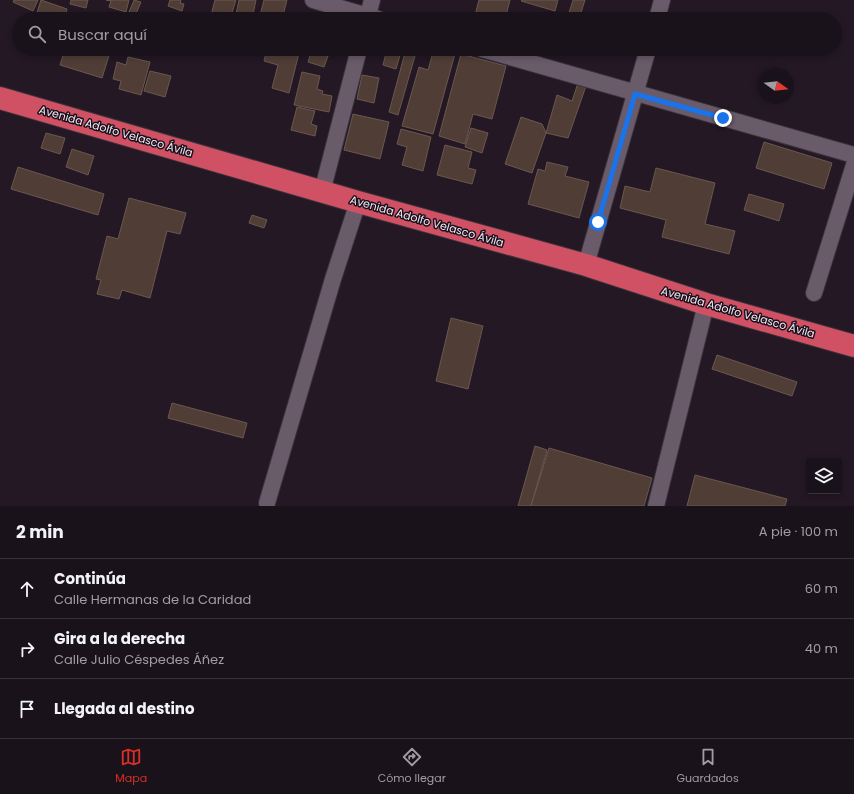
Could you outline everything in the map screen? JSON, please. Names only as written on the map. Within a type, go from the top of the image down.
[{"type":"highway","name":"Avenida Adolfo Velasco Ávila","points":[[0,98],[322,192],[586,265],[706,304],[854,346]]},
{"type":"street","points":[[313,0],[352,12]]},
{"type":"street","points":[[371,12],[372,0]]},
{"type":"street","points":[[659,12],[662,0]]},
{"type":"street","points":[[322,192],[357,56]]},
{"type":"street","points":[[506,56],[635,94],[854,155]]},
{"type":"street","points":[[586,265],[646,56]]},
{"type":"street","points":[[814,293],[854,165]]},
{"type":"street","points":[[267,503],[331,286],[358,202]]},
{"type":"street","points":[[656,506],[706,304]]},
{"type":"building","points":[[14,0],[38,0],[33,11],[13,2]]},
{"type":"building","points":[[41,0],[67,9],[66,12],[37,12]]},
{"type":"building","points":[[71,0],[88,0],[86,8],[70,4]]},
{"type":"building","points":[[106,0],[129,0],[126,12],[109,7],[111,1]]},
{"type":"building","points":[[134,0],[141,2],[137,12],[129,12]]},
{"type":"building","points":[[170,0],[181,0],[180,3],[184,4],[182,11],[168,6]]},
{"type":"building","points":[[215,0],[236,0],[232,12],[212,12]]},
{"type":"building","points":[[239,0],[256,0],[253,12],[236,12]]},
{"type":"building","points":[[264,0],[287,0],[284,12],[261,12]]},
{"type":"building","points":[[479,0],[510,0],[507,12],[476,12]]},
{"type":"building","points":[[558,0],[555,11],[521,1]]},
{"type":"building","points":[[573,0],[585,0],[581,12],[569,12]]},
{"type":"building","points":[[63,56],[109,56],[102,78],[60,65]]},
{"type":"building","points":[[265,56],[298,56],[289,93],[272,88],[278,65],[264,61]]},
{"type":"building","points":[[310,56],[328,56],[324,67],[308,62]]},
{"type":"building","points":[[385,56],[400,56],[396,69],[383,65]]},
{"type":"building","points":[[404,56],[415,56],[398,115],[389,112]]},
{"type":"building","points":[[432,56],[454,56],[433,134],[402,126],[419,67],[428,70]]},
{"type":"building","points":[[460,56],[468,56],[506,66],[492,119],[473,114],[465,144],[439,136]]},
{"type":"building","points":[[128,57],[150,62],[141,95],[119,89],[121,81],[113,79],[117,62],[126,65]]},
{"type":"building","points":[[150,71],[171,76],[165,97],[144,91]]},
{"type":"building","points":[[302,72],[320,76],[317,89],[323,91],[322,94],[332,96],[329,112],[294,105]]},
{"type":"building","points":[[362,75],[379,78],[374,103],[357,99]]},
{"type":"building","points":[[578,83],[586,86],[568,138],[546,133],[557,95],[572,101]]},
{"type":"building","points":[[297,107],[315,111],[311,124],[317,126],[315,136],[291,130]]},
{"type":"building","points":[[353,114],[389,122],[380,159],[344,150]]},
{"type":"building","points":[[521,117],[542,124],[546,133],[532,173],[505,164]]},
{"type":"building","points":[[471,128],[488,133],[482,153],[465,147]]},
{"type":"building","points":[[401,129],[431,137],[423,171],[402,165],[407,147],[397,144]]},
{"type":"building","points":[[46,133],[65,138],[60,154],[41,148]]},
{"type":"building","points":[[764,142],[832,163],[824,189],[756,168]]},
{"type":"building","points":[[445,145],[472,152],[468,168],[476,170],[472,184],[437,175]]},
{"type":"building","points":[[72,149],[94,156],[88,175],[66,167]]},
{"type":"building","points":[[547,162],[568,167],[565,176],[589,182],[579,218],[528,204],[538,169],[545,171]]},
{"type":"building","points":[[18,167],[104,194],[98,215],[11,189]]},
{"type":"building","points":[[656,168],[715,183],[705,224],[735,231],[729,254],[662,237],[666,220],[620,208],[625,186],[650,192]]},
{"type":"building","points":[[749,194],[784,204],[779,221],[744,210]]},
{"type":"building","points":[[129,198],[186,213],[180,234],[167,231],[150,298],[122,290],[119,299],[97,294],[101,280],[96,279],[107,236],[118,239]]},
{"type":"building","points":[[252,215],[267,220],[264,228],[249,223]]},
{"type":"building","points":[[451,318],[483,326],[468,389],[436,381]]},
{"type":"building","points":[[717,355],[797,382],[792,396],[712,369]]},
{"type":"building","points":[[172,403],[247,423],[243,438],[168,418]]},
{"type":"building","points":[[535,446],[547,450],[531,506],[518,506]]},
{"type":"building","points":[[549,448],[652,478],[644,506],[531,506]]},
{"type":"building","points":[[695,475],[787,499],[785,506],[687,506]]},
{"type":"route","points":[[598,222],[635,94],[723,118]]}]
